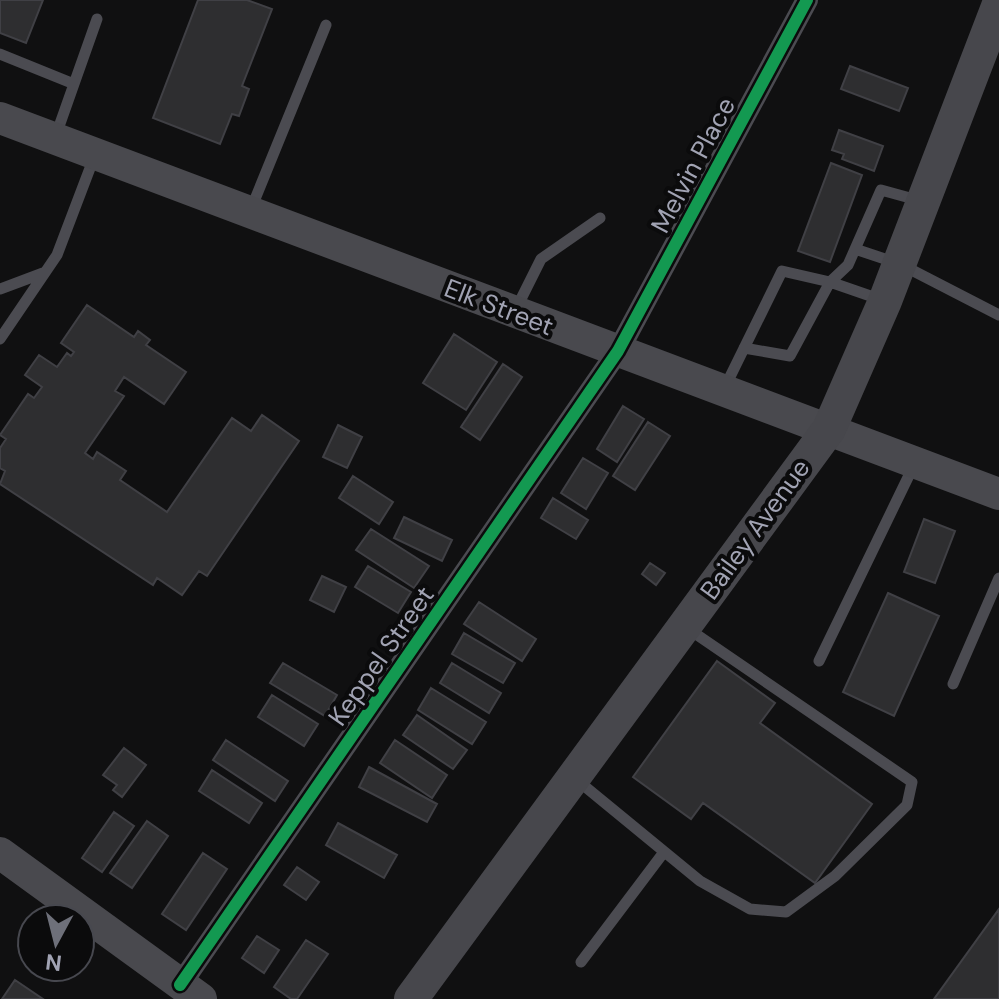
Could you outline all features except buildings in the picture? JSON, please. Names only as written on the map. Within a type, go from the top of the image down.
[{"type":"main road","name":"Bailey Avenue","points":[[411,999],[829,429],[985,58],[999,4]]},
{"type":"main road","name":"Elk Street","points":[[0,118],[999,494]]},
{"type":"main road","points":[[0,853],[190,992]]},
{"type":"street","name":"Melvin Place","points":[[618,351],[807,0]]},
{"type":"street","name":"Keppel Street","points":[[190,992],[618,351]]},
{"type":"lane","points":[[55,139],[97,19]]},
{"type":"lane","points":[[249,212],[326,25]]},
{"type":"lane","points":[[0,54],[74,84]]},
{"type":"lane","points":[[0,339],[57,255],[96,155]]},
{"type":"lane","points":[[744,348],[790,356],[830,282],[848,265],[881,190],[924,202]]},
{"type":"lane","points":[[514,312],[541,259],[600,218]]},
{"type":"lane","points":[[855,249],[900,264],[999,315]]},
{"type":"lane","points":[[724,390],[782,271],[830,282],[885,301]]},
{"type":"lane","points":[[0,289],[44,273]]},
{"type":"lane","points":[[819,661],[916,461]]},
{"type":"lane","points":[[953,684],[999,578]]},
{"type":"lane","points":[[574,778],[700,881],[750,909],[786,912],[835,876],[907,805],[912,782],[683,625]]},
{"type":"lane","points":[[581,962],[664,852]]},
{"type":"cycle path","points":[[180,985],[618,351],[807,0]]}]
